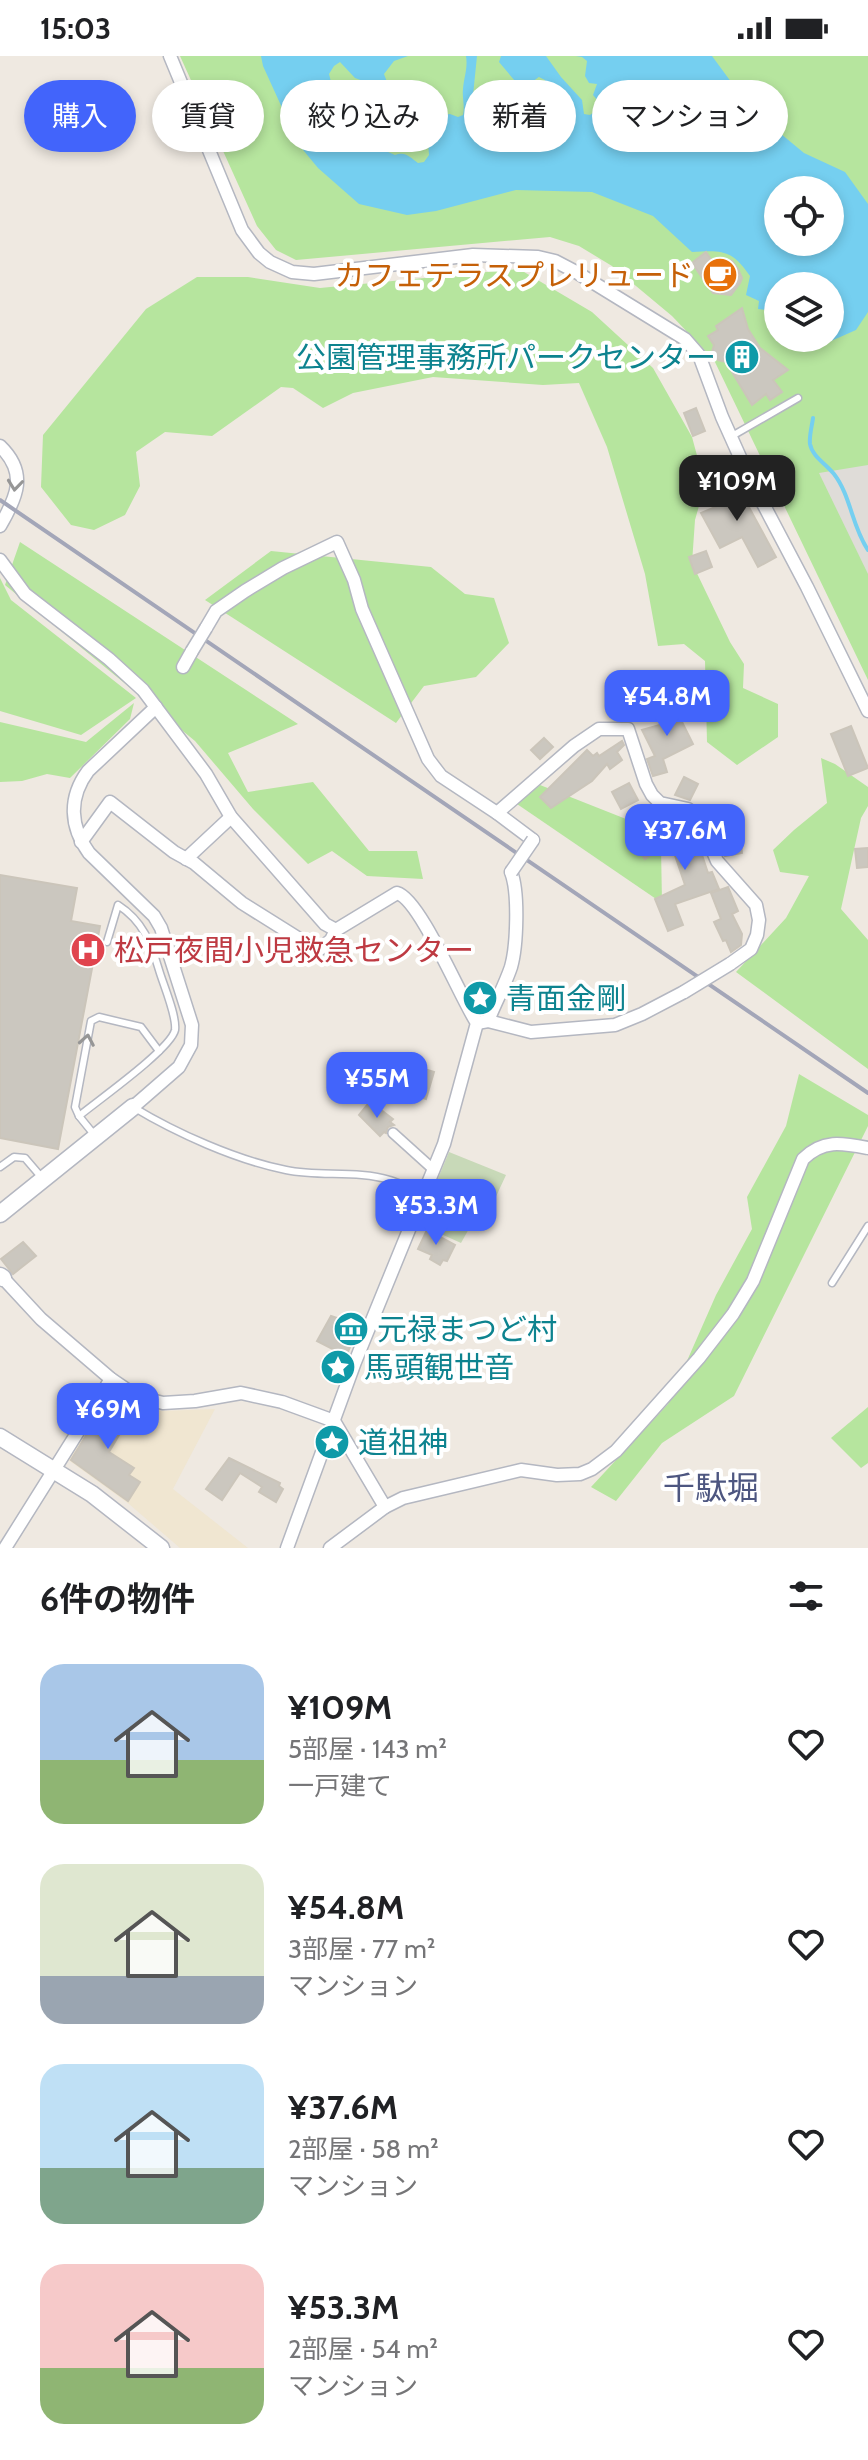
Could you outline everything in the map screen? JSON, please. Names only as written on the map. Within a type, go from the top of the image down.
[{"type":"street","points":[[170,56],[242,230],[270,262],[292,272],[314,274],[473,255],[538,257],[555,261],[576,272],[685,339],[699,355],[731,437],[868,711]]},
{"type":"street","points":[[0,446],[13,460],[19,477],[13,505],[0,526]]},
{"type":"street","points":[[183,667],[216,611],[283,568],[337,542],[354,580],[362,609],[428,759],[441,776],[533,840],[511,872],[517,904],[512,965],[482,1022],[444,1144],[383,1292],[287,1548]]},
{"type":"street","points":[[0,560],[25,594],[109,659],[143,690],[206,774],[231,817],[325,924],[336,930]]},
{"type":"street","points":[[0,1214],[179,1067],[191,1045],[192,1025],[161,928],[154,916],[89,853],[74,826],[73,803],[80,781],[156,707]]},
{"type":"street","points":[[81,842],[110,802],[242,903],[316,952],[331,940],[336,930],[397,893],[402,894],[407,897],[436,945],[466,1008],[482,1022],[531,1032],[615,1025],[684,992],[751,949],[759,920],[756,905],[717,861],[703,828],[688,809],[660,803],[652,795],[628,729],[599,729],[574,746],[497,813]]},
{"type":"street","points":[[186,859],[231,817]]},
{"type":"street","points":[[393,1133],[434,1170]]},
{"type":"street","points":[[330,1548],[385,1507],[403,1498],[521,1470],[557,1475],[580,1474],[592,1469],[616,1451],[699,1358],[733,1314],[753,1281],[803,1159],[814,1148],[840,1143],[868,1148]]},
{"type":"street","points":[[2,1277],[41,1319],[111,1379],[136,1396],[163,1403],[241,1393],[282,1402],[334,1421],[385,1507]]},
{"type":"street","points":[[5,1548],[111,1379]]},
{"type":"street","points":[[0,1437],[92,1494],[161,1548]]},
{"type":"lane","points":[[731,437],[798,398]]},
{"type":"lane","points":[[79,1116],[165,1047],[175,1030],[149,938],[140,924],[118,905],[107,942]]},
{"type":"lane","points":[[96,1137],[75,1107],[91,1021],[99,1017],[141,1027],[159,1051]]},
{"type":"lane","points":[[133,1107],[179,1132],[258,1164],[290,1171],[388,1180],[424,1194]]},
{"type":"lane","points":[[0,1167],[14,1157],[25,1158],[43,1179]]},
{"type":"lane","points":[[832,1283],[868,1226]]},
{"type":"shaded area","points":[[868,465],[868,574],[819,473]]},
{"type":"shaded area","points":[[115,1393],[129,1402],[161,1411],[215,1409],[173,1489],[248,1548],[180,1548],[129,1504],[67,1459],[104,1401]]},
{"type":"green space","points":[[180,56],[868,56],[868,680],[714,360],[672,316],[612,266],[579,246],[550,237],[296,260],[276,250],[257,226],[223,152],[264,152],[264,80],[191,80]]},
{"type":"green space","points":[[519,269],[592,312],[653,368],[692,437],[705,485],[695,520],[692,563],[744,664],[743,688],[778,704],[778,737],[737,765],[707,742],[705,661],[684,644],[658,646],[645,574],[607,447],[579,383],[543,385],[433,377],[353,393],[323,408],[293,388],[281,387],[212,436],[165,432],[136,452],[140,486],[125,515],[94,530],[71,525],[41,487],[43,435],[146,309],[197,277],[248,277],[320,288]]},
{"type":"green space","points":[[20,542],[298,724],[228,753],[248,792],[313,782],[369,851],[417,851],[423,879],[367,876],[332,851],[308,864],[253,809],[195,741],[5,585]]},
{"type":"green space","points":[[271,551],[431,567],[465,594],[494,598],[509,643],[476,677],[424,686],[396,723],[205,600]]},
{"type":"green space","points":[[0,578],[11,600],[136,698],[81,735],[0,711]]},
{"type":"green space","points":[[134,703],[130,719],[70,778],[47,774],[22,781],[0,782],[0,722],[86,742]]},
{"type":"green space","points":[[821,758],[868,787],[868,806],[861,818],[841,909],[868,940],[868,1069],[736,972],[786,918],[809,876],[780,872],[773,850],[827,803]]},
{"type":"green space","points":[[540,785],[626,819],[661,847],[662,903],[517,804]]},
{"type":"green space","points":[[799,1074],[868,1115],[868,1126],[734,1396],[662,1443],[616,1501],[591,1487],[668,1404],[716,1295],[752,1229],[747,1197],[786,1126]]},
{"type":"green space","points":[[449,1152],[506,1175],[493,1203],[485,1200],[461,1243],[419,1224]]},
{"type":"green space","points":[[868,1407],[868,1463],[861,1468],[831,1438]]},
{"type":"water","points":[[261,56],[408,56],[394,61],[384,74],[386,80],[355,78],[340,62],[329,74],[331,80],[280,80],[280,103]]},
{"type":"water","points":[[466,56],[477,56],[475,80],[465,80]]},
{"type":"water","points":[[501,56],[546,56],[564,80],[538,77],[535,80],[514,80],[499,62]]},
{"type":"water","points":[[576,56],[712,56],[730,80],[592,80],[589,83],[585,76],[587,61]]},
{"type":"water","points":[[576,93],[582,100],[584,114],[592,114],[592,152],[788,152],[788,140],[804,153],[845,172],[868,204],[868,312],[856,330],[844,335],[844,272],[764,272],[764,310],[758,309],[759,301],[746,295],[750,276],[732,256],[712,251],[692,252],[653,216],[592,192],[516,190],[436,211],[407,215],[359,204],[305,152],[388,152],[405,154],[418,163],[424,162],[429,152],[448,152],[448,114],[458,117],[464,112],[464,152],[576,152]]},
{"type":"building","name":"カフェテラスプレリュード","points":[[706,252],[712,261],[732,261],[738,269],[742,278],[731,295],[713,293],[692,263]]},
{"type":"building","name":"公園管理事務所パークセンター","points":[[742,308],[748,329],[760,348],[788,370],[773,380],[782,392],[770,400],[766,394],[752,405],[726,362],[718,360],[712,352],[714,345],[708,336],[718,330],[716,326]]},
{"type":"building","points":[[696,408],[705,431],[693,436],[684,413]]},
{"type":"building","points":[[731,478],[776,557],[758,567],[742,537],[720,548],[701,513],[720,505],[712,486]]},
{"type":"building","points":[[706,551],[712,567],[695,574],[689,557]]},
{"type":"building","points":[[685,703],[687,714],[679,716],[693,744],[663,759],[667,772],[653,776],[647,759],[655,756],[642,730],[667,723],[664,707]]},
{"type":"building","points":[[851,726],[868,768],[848,776],[831,734]]},
{"type":"building","points":[[544,738],[553,747],[540,759],[531,750]]},
{"type":"building","points":[[622,741],[624,745],[617,752],[622,760],[610,769],[607,764],[592,781],[551,808],[540,797],[587,750],[593,756],[597,753],[599,756]]},
{"type":"building","points":[[684,777],[698,784],[690,800],[675,795]]},
{"type":"building","points":[[629,783],[638,800],[621,809],[612,792]]},
{"type":"building","points":[[675,816],[683,817],[696,837],[708,873],[712,872],[719,889],[675,904],[683,925],[668,931],[655,899],[685,885],[664,823]]},
{"type":"building","points":[[654,829],[663,846],[645,859],[635,845]]},
{"type":"building","points":[[740,836],[742,853],[725,856],[722,840]]},
{"type":"building","points":[[868,848],[868,867],[857,868],[855,849]]},
{"type":"building","points":[[0,875],[77,888],[71,921],[100,926],[58,1149],[0,1138]]},
{"type":"building","points":[[728,887],[738,911],[732,914],[742,934],[741,945],[731,952],[714,922],[721,919],[711,893]]},
{"type":"building","points":[[398,1061],[434,1072],[426,1099],[390,1088]]},
{"type":"building","points":[[368,1104],[393,1119],[390,1122],[394,1125],[380,1136],[359,1115]]},
{"type":"building","points":[[427,1230],[455,1245],[447,1261],[443,1260],[440,1265],[430,1259],[432,1255],[418,1249]]},
{"type":"building","points":[[23,1242],[36,1256],[13,1274],[1,1259]]},
{"type":"building","points":[[331,1316],[343,1320],[345,1316],[361,1323],[346,1356],[317,1341]]},
{"type":"building","points":[[117,1396],[135,1408],[109,1452],[134,1468],[129,1475],[140,1482],[128,1501],[71,1460],[90,1429],[101,1416],[104,1418]]},
{"type":"building","points":[[229,1458],[280,1483],[283,1489],[276,1502],[259,1492],[262,1487],[240,1473],[222,1500],[206,1489]]},
{"type":"waterway","points":[[813,418],[811,448],[840,483],[868,550]]},
{"type":"railway","points":[[0,500],[868,1093]]},
{"type":"place","name":"カフェテラスプレリュード","points":[[720,275]]},
{"type":"place","name":"公園管理事務所パークセンター","points":[[742,357]]},
{"type":"place","name":"松戸夜間小児救急センター","points":[[88,950]]},
{"type":"place","name":"青面金剛","points":[[480,998]]},
{"type":"place","name":"元禄まつど村","points":[[351,1329]]},
{"type":"place","name":"馬頭観世音","points":[[338,1367]]},
{"type":"place","name":"道祖神","points":[[332,1442]]},
{"type":"district","name":"千駄堀","points":[[711,1487]]}]
